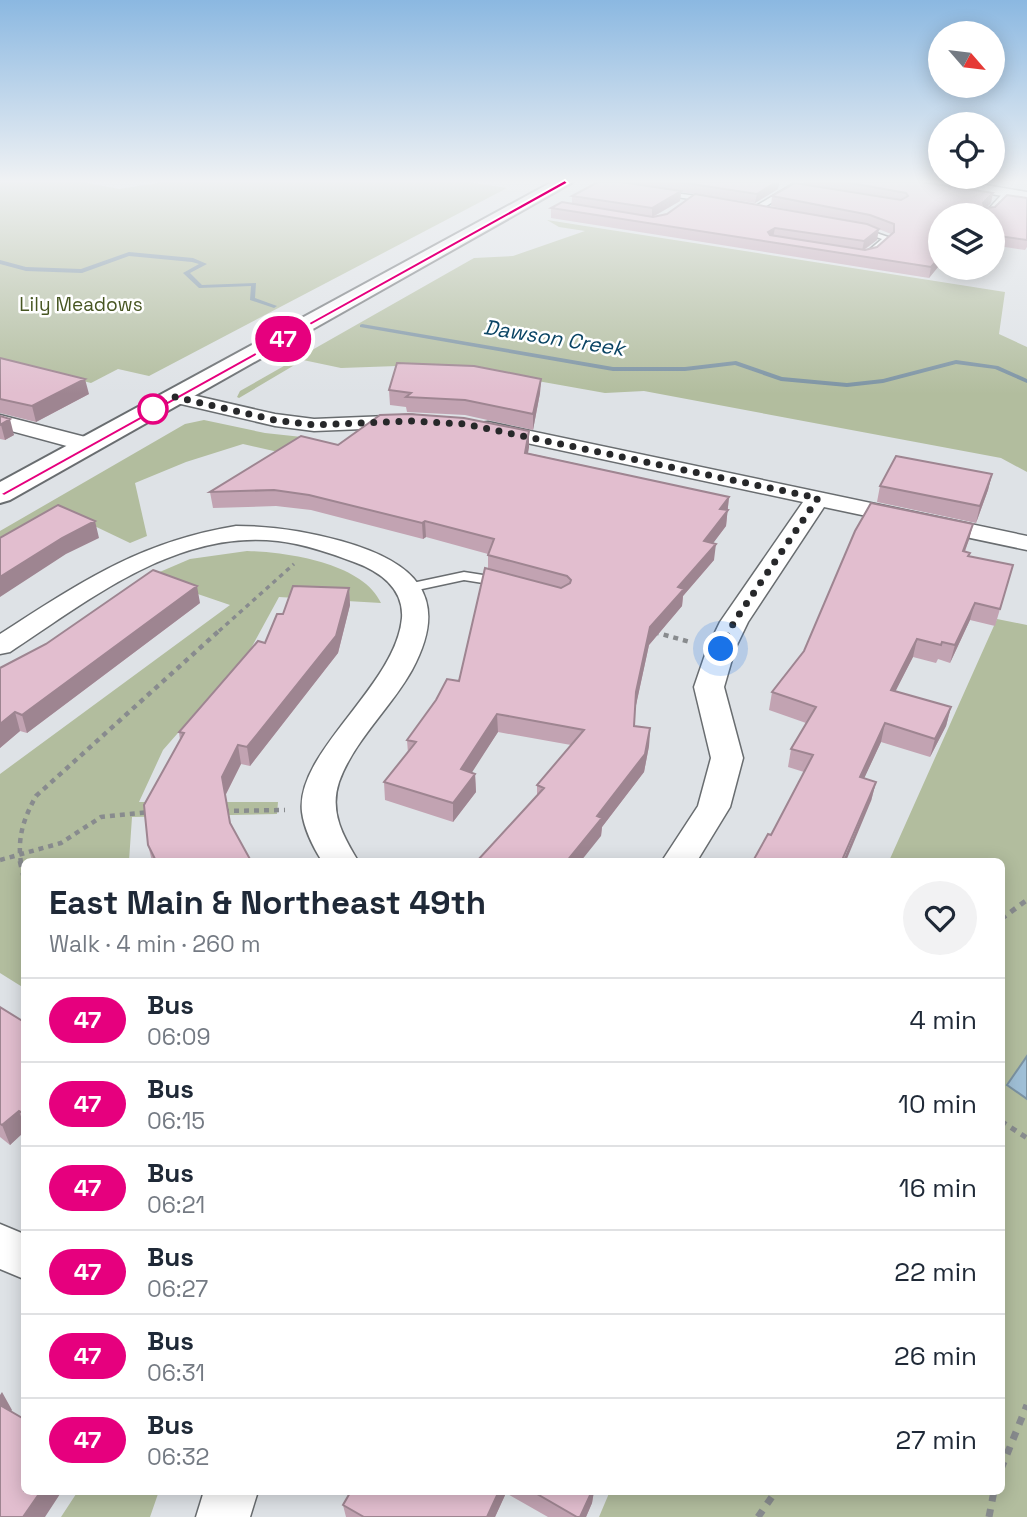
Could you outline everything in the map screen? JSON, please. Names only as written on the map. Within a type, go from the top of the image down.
[{"type":"main road","points":[[0,494],[437,253]]},
{"type":"street","points":[[175,397],[275,420],[314,425],[438,422]]},
{"type":"street","points":[[0,421],[89,445]]},
{"type":"street","points":[[465,424],[1027,543]]},
{"type":"street","points":[[681,858],[714,807],[727,758],[709,687],[721,649],[734,622],[818,498]]},
{"type":"street","points":[[0,646],[113,574],[157,552],[228,536],[273,533],[318,542],[372,559],[398,576],[408,588],[416,609],[405,657],[376,704],[342,746],[324,778],[318,809],[333,855],[337,858]]},
{"type":"street","points":[[0,1245],[21,1256]]},
{"type":"street","points":[[223,1517],[230,1495]]},
{"type":"lane","points":[[863,256],[871,253]]},
{"type":"lane","points":[[408,588],[464,576],[484,577],[510,584]]},
{"type":"path","points":[[21,865],[21,820],[36,796],[318,542]]},
{"type":"path","points":[[647,631],[721,649]]},
{"type":"path","points":[[221,811],[318,809]]},
{"type":"path","points":[[0,860],[61,844],[101,817],[151,813]]},
{"type":"path","points":[[1005,916],[1027,900]]},
{"type":"path","points":[[1005,1124],[1027,1138]]},
{"type":"path","points":[[1005,1459],[1027,1405]]},
{"type":"path","points":[[758,1517],[773,1495]]},
{"type":"path","points":[[989,1517],[993,1495]]},
{"type":"green space","name":"Lily Meadows","points":[[0,253],[384,253],[149,376],[118,369],[91,383],[0,360]]},
{"type":"green space","points":[[522,253],[756,253],[1005,292],[999,334],[1027,347],[1027,472],[1001,458],[644,391],[605,393],[481,371],[397,366],[341,368],[303,360],[237,397],[240,391],[474,258],[513,256]]},
{"type":"green space","points":[[204,420],[265,433],[311,438],[287,454],[243,444],[186,462],[135,483],[147,536],[130,543],[63,511],[0,547],[0,531],[185,424]]},
{"type":"green space","points":[[247,551],[302,557],[341,569],[358,578],[372,589],[381,603],[279,597],[249,652],[163,750],[139,802],[278,802],[277,814],[132,817],[129,858],[21,858],[21,986],[0,973],[0,774],[230,605],[148,577],[190,559]]},
{"type":"green space","points":[[997,619],[1027,625],[1027,1517],[599,1517],[608,1495],[1005,1495],[1005,858],[890,858]]},
{"type":"green space","points":[[75,1495],[158,1495],[150,1517],[61,1517]]},
{"type":"water","points":[[1027,1056],[1027,1099],[1007,1085]]},
{"type":"building","points":[[839,253],[928,253],[928,267]]},
{"type":"building","points":[[0,358],[85,379],[32,406],[0,399]]},
{"type":"building","points":[[397,363],[474,366],[541,379],[533,414],[465,400],[406,397],[411,393],[389,390]]},
{"type":"building","points":[[380,415],[464,418],[529,431],[525,453],[729,497],[720,509],[728,510],[704,541],[716,544],[678,587],[684,589],[650,627],[636,692],[634,726],[650,728],[645,754],[597,816],[602,818],[569,858],[480,858],[544,788],[537,785],[584,730],[497,714],[461,769],[475,774],[453,803],[384,782],[416,742],[407,740],[436,700],[447,679],[459,681],[485,568],[561,588],[571,580],[567,576],[488,555],[494,539],[425,521],[422,523],[309,495],[274,490],[210,492],[301,436],[338,445]]},
{"type":"building","points":[[0,416],[10,419],[0,425]]},
{"type":"building","points":[[896,456],[992,474],[980,506],[880,486]]},
{"type":"building","points":[[871,503],[973,524],[963,551],[970,553],[968,556],[1013,565],[1000,609],[975,603],[955,645],[942,642],[941,645],[917,639],[891,690],[951,707],[935,739],[885,723],[860,777],[876,782],[843,858],[755,858],[768,834],[771,835],[813,755],[791,749],[816,707],[772,692],[804,651],[855,531]]},
{"type":"building","points":[[58,505],[95,521],[62,538],[0,577],[0,538]]},
{"type":"building","points":[[153,570],[197,586],[22,715],[15,712],[0,724],[0,668],[46,644]]},
{"type":"building","points":[[293,586],[349,588],[336,636],[247,747],[238,745],[222,777],[230,823],[249,858],[154,858],[148,845],[144,805],[184,733],[179,732],[258,641],[265,643],[277,614],[283,614]]},
{"type":"building","points":[[0,1007],[21,1020],[21,1112],[0,1124]]},
{"type":"building","points":[[0,1405],[21,1417],[21,1495],[38,1495],[23,1517],[0,1517]]},
{"type":"building","points":[[349,1495],[497,1495],[487,1517],[364,1517],[343,1505]]},
{"type":"building","points":[[539,1495],[590,1495],[580,1517]]},
{"type":"waterway","name":"Dawson Creek","points":[[0,262],[26,269],[82,271],[129,254],[193,260],[204,264],[186,273],[201,287],[254,284],[252,299],[274,306]]},
{"type":"waterway","name":"Dawson Creek","points":[[362,326],[613,369],[685,369],[736,363],[781,379],[847,385],[883,381],[956,362],[996,367],[1027,381]]},
{"type":"bus line","name":"47","points":[[0,494],[438,253]]},
{"type":"route","points":[[153,409],[175,397],[275,420],[314,425],[410,421],[465,424],[818,498],[734,622],[721,649]]}]
